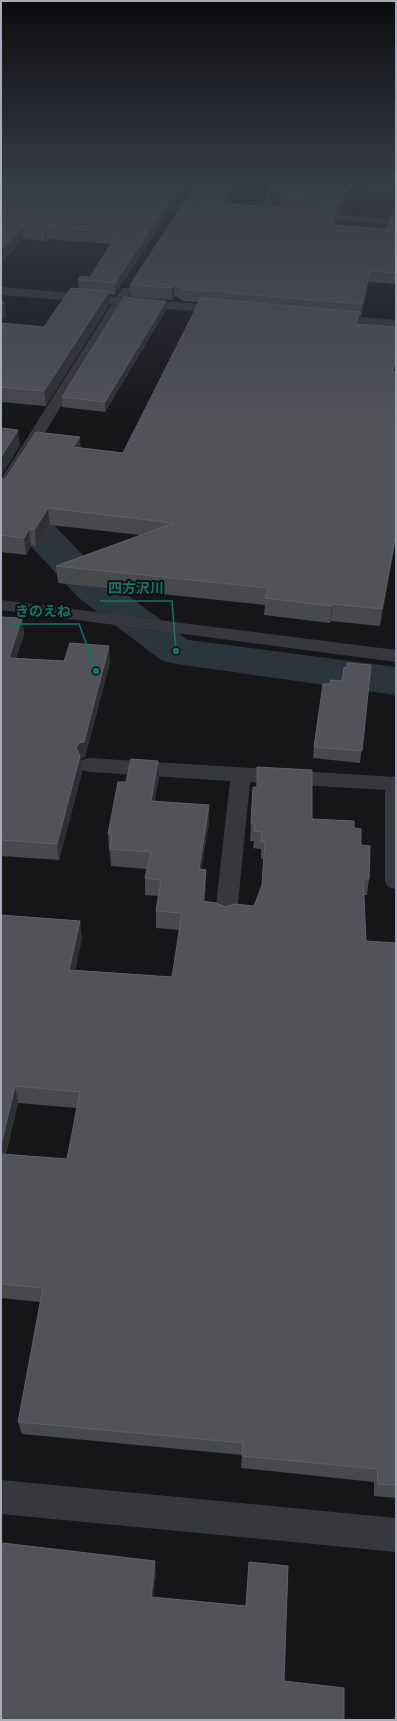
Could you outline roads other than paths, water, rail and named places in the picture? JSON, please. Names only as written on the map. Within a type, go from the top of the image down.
[{"type":"street","points":[[1,491],[132,282]]},
{"type":"street","points":[[1,291],[238,311]]},
{"type":"street","points":[[317,317],[396,324]]},
{"type":"street","points":[[1,605],[396,656]]},
{"type":"street","points":[[89,765],[395,784],[396,881]]},
{"type":"street","points":[[226,914],[241,774]]},
{"type":"street","points":[[1,1497],[396,1535]]},
{"type":"waterway","points":[[1,506],[10,509],[39,532],[93,589],[176,651],[396,681]]},
{"type":"place","name":"四方沢川","points":[[176,651]]},
{"type":"place","name":"きのえね","points":[[96,671]]}]
